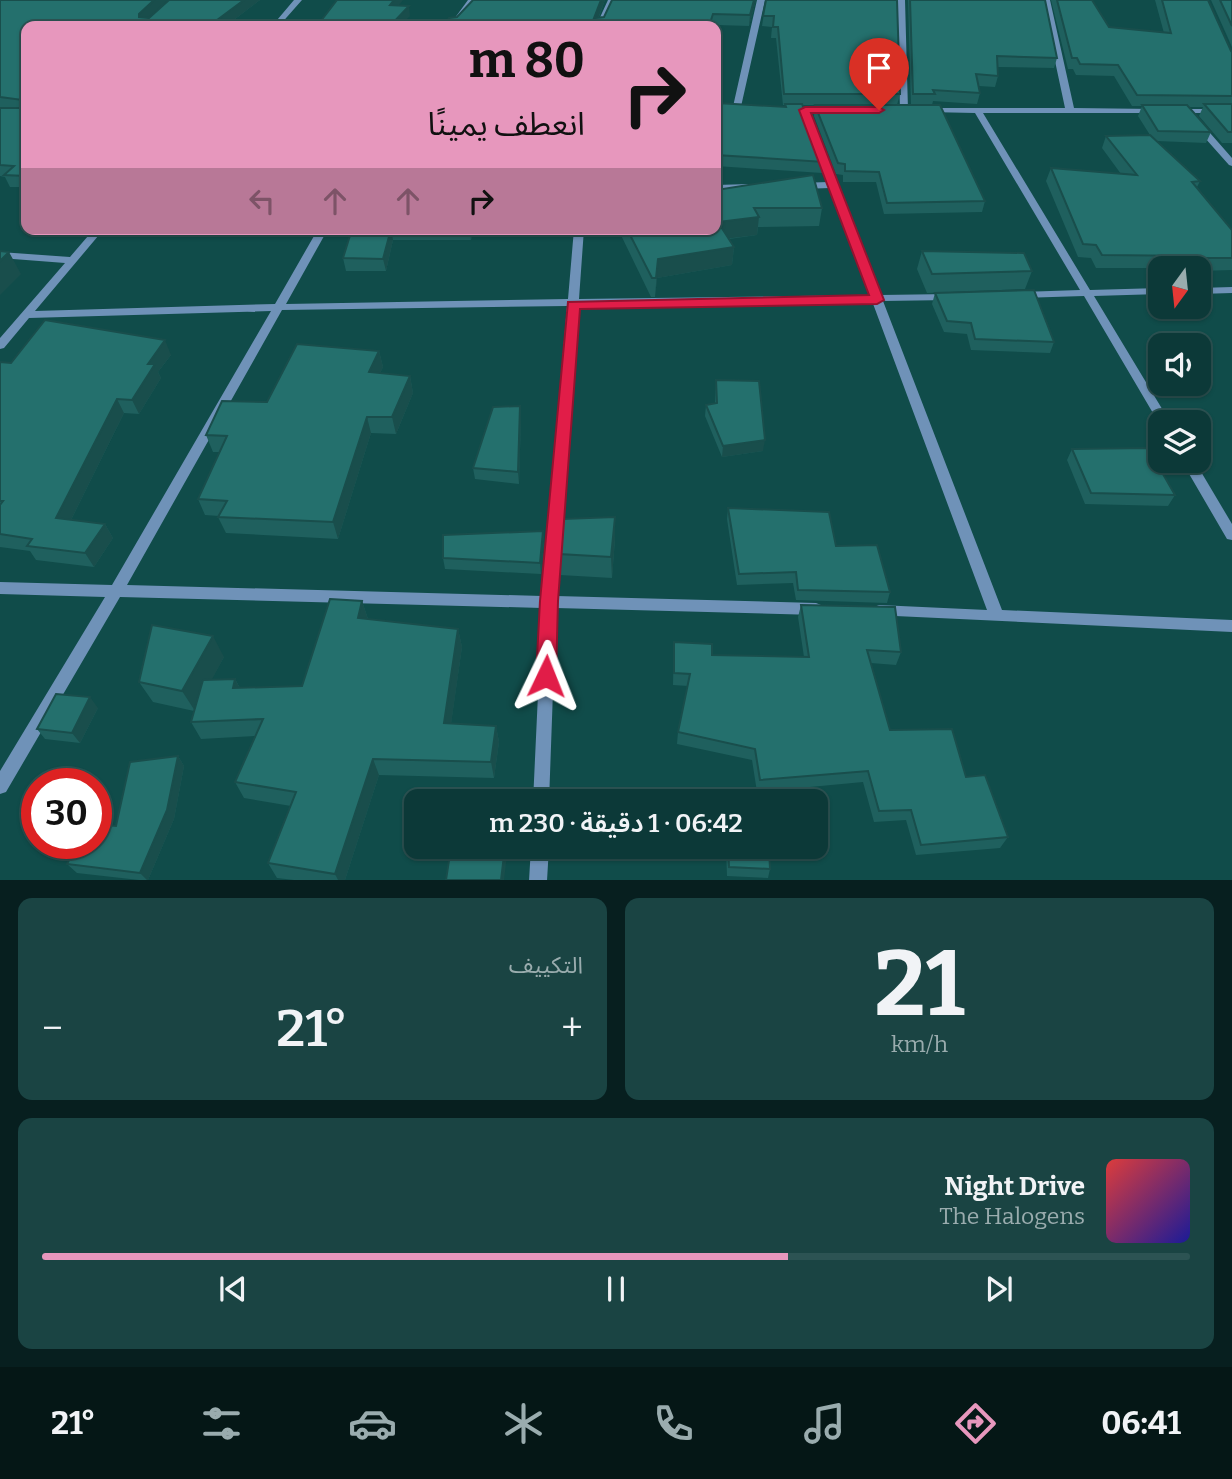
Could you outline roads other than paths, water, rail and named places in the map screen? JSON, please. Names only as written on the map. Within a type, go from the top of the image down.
[{"type":"street","points":[[279,21],[298,0]]},
{"type":"street","points":[[456,21],[472,0]]},
{"type":"street","points":[[602,21],[612,0]]},
{"type":"street","points":[[750,110],[731,111],[761,0]]},
{"type":"street","points":[[901,0],[904,110]]},
{"type":"street","points":[[1046,0],[1070,110]]},
{"type":"street","points":[[791,110],[817,110]]},
{"type":"street","points":[[805,110],[996,614]]},
{"type":"street","points":[[891,110],[1232,111]]},
{"type":"street","points":[[978,111],[1157,410]]},
{"type":"street","points":[[1186,111],[1232,163]]},
{"type":"street","points":[[794,186],[834,185]]},
{"type":"street","points":[[721,188],[755,187]]},
{"type":"street","points":[[0,345],[94,235]]},
{"type":"street","points":[[0,786],[115,593],[320,235]]},
{"type":"street","points":[[542,789],[549,601],[579,235]]},
{"type":"street","points":[[0,255],[72,260]]},
{"type":"street","points":[[1211,290],[1232,290]]},
{"type":"street","points":[[1003,295],[1148,291]]},
{"type":"street","points":[[26,315],[278,307],[573,305],[961,297]]},
{"type":"street","points":[[1195,473],[1232,535]]},
{"type":"street","points":[[0,588],[829,609]]},
{"type":"street","points":[[870,611],[996,614],[1232,626]]},
{"type":"street","points":[[538,880],[539,859]]}]
